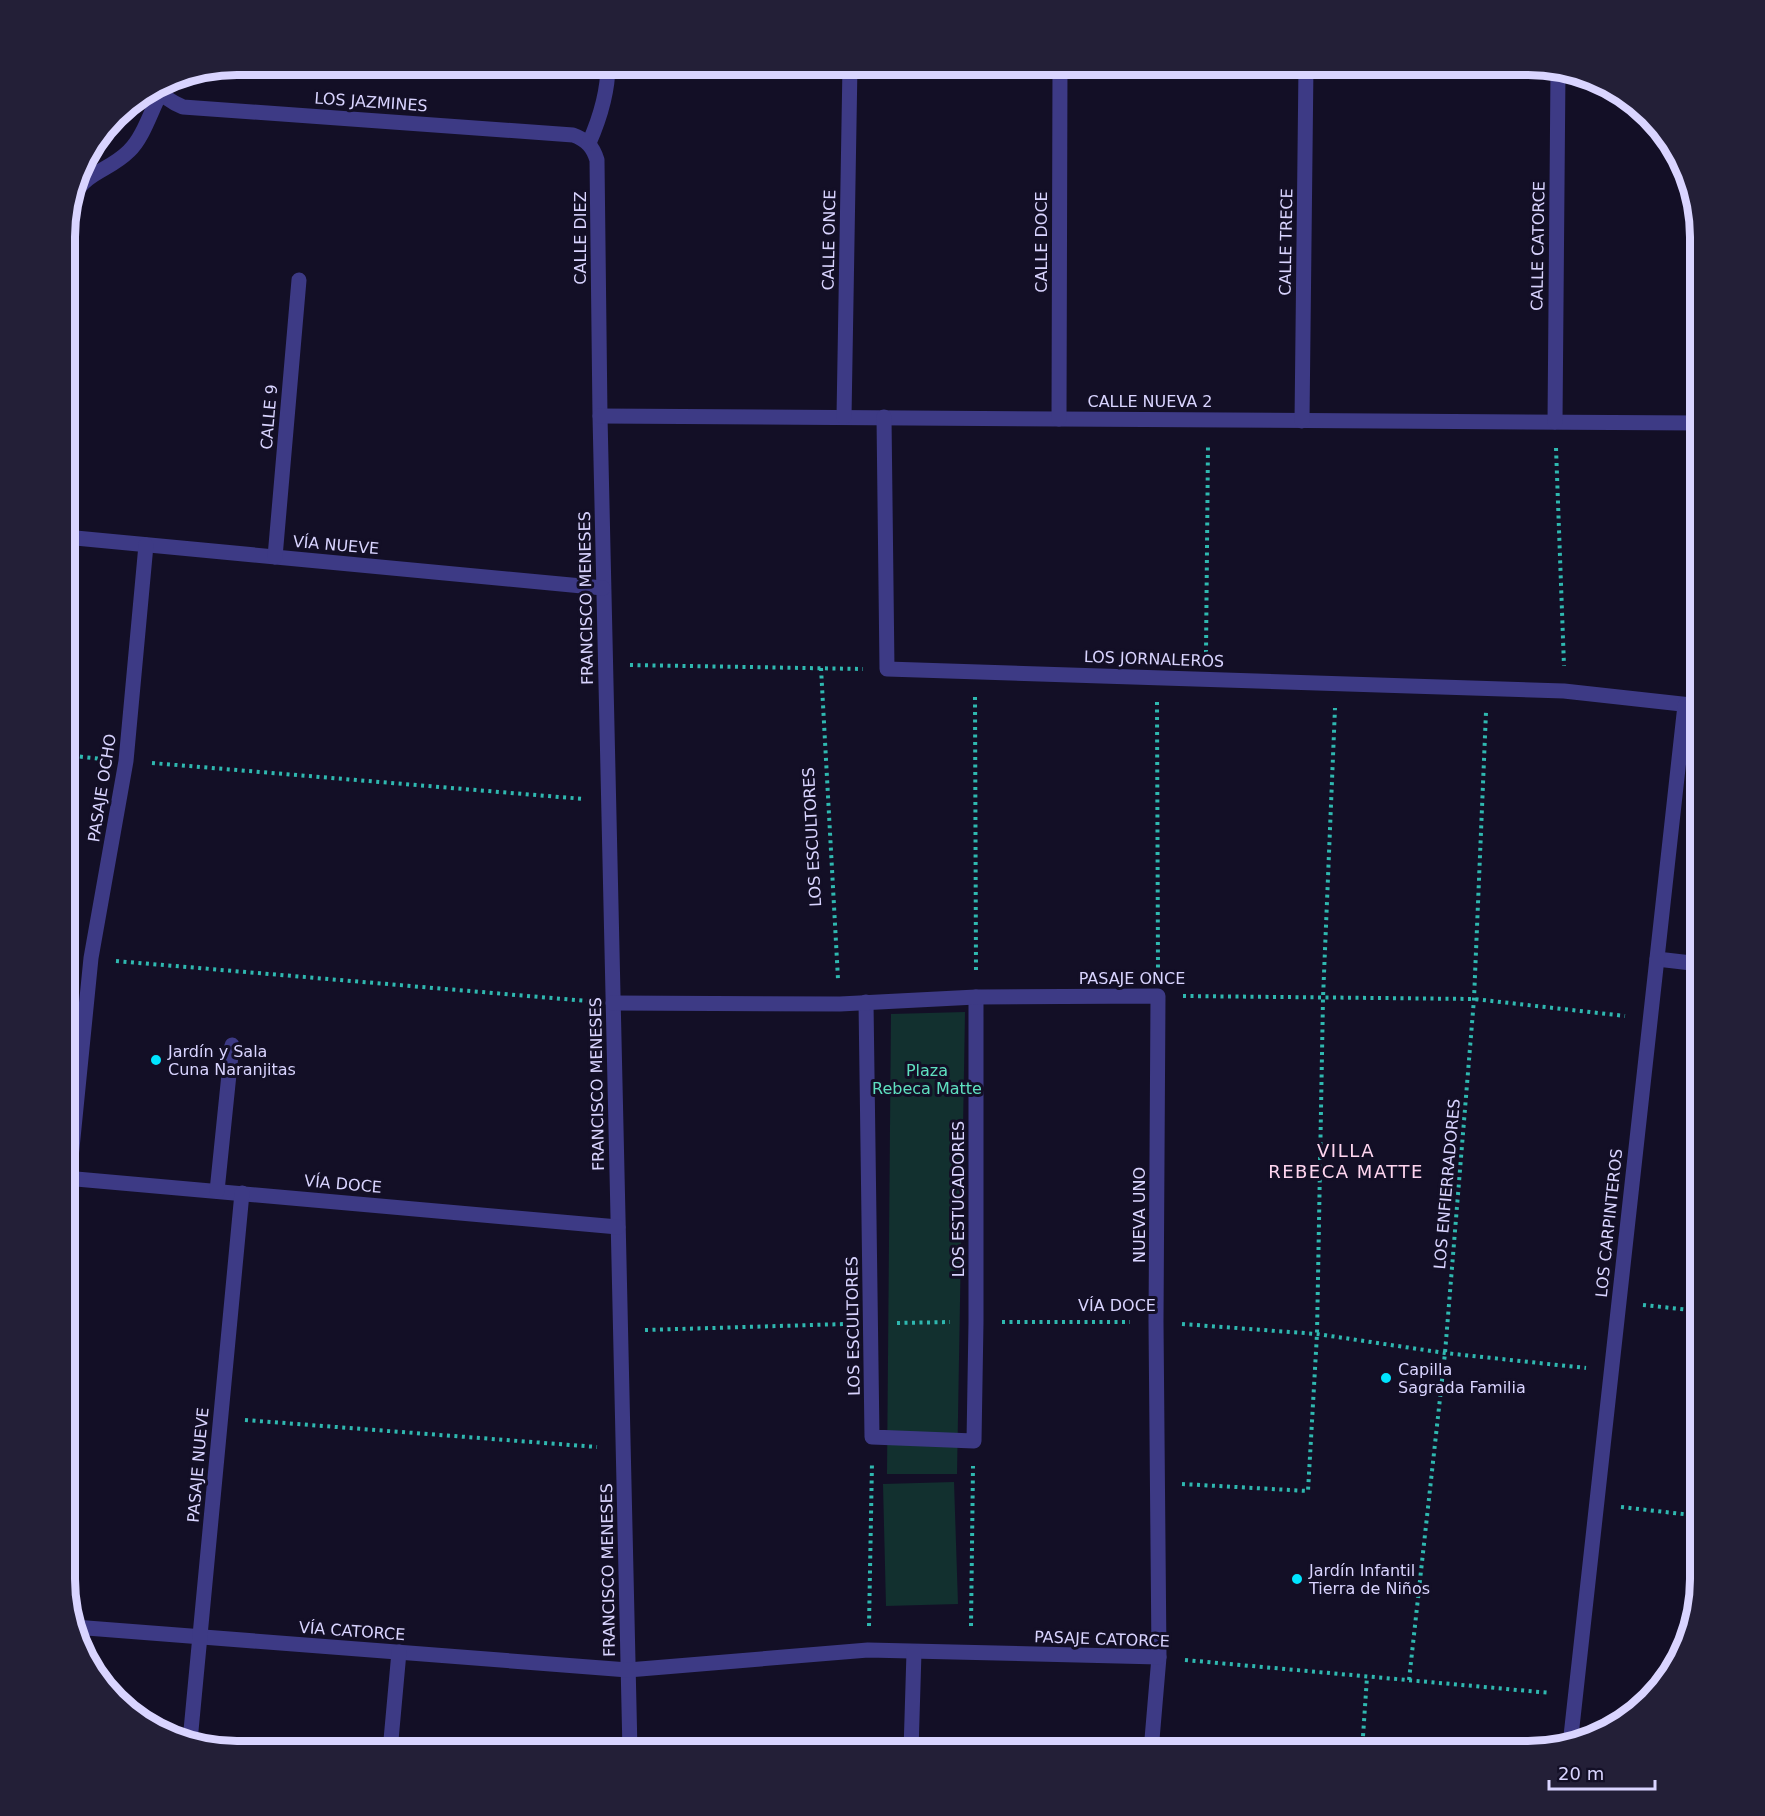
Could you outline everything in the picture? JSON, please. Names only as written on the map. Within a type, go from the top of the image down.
[{"type":"street","points":[[589,143],[604,104],[608,75]]},
{"type":"street","name":"CALLE ONCE","points":[[844,417],[850,75]]},
{"type":"street","name":"CALLE DOCE","points":[[1059,419],[1060,75]]},
{"type":"street","name":"CALLE TRECE","points":[[1302,420],[1306,75]]},
{"type":"street","name":"CALLE CATORCE","points":[[1555,422],[1558,78]]},
{"type":"street","name":"LOS JAZMINES","points":[[161,94],[171,102],[183,107],[573,135],[589,143]]},
{"type":"street","points":[[86,180],[131,150],[140,138],[156,97]]},
{"type":"street","name":"CALLE DIEZ","points":[[589,143],[597,160],[598,170],[600,416]]},
{"type":"street","name":"CALLE 9","points":[[275,557],[299,280]]},
{"type":"street","name":"CALLE NUEVA 2","points":[[600,416],[1690,423]]},
{"type":"street","name":"FRANCISCO MENESES","points":[[600,416],[630,1741]]},
{"type":"street","points":[[884,417],[887,669]]},
{"type":"street","name":"VÍA NUEVE","points":[[75,538],[603,588]]},
{"type":"street","name":"PASAJE OCHO","points":[[75,1105],[91,958],[126,761],[146,545]]},
{"type":"street","name":"LOS JORNALEROS","points":[[887,669],[1564,691],[1690,705]]},
{"type":"street","name":"LOS CARPINTEROS","points":[[1571,1735],[1685,705]]},
{"type":"street","points":[[1657,959],[1690,963]]},
{"type":"street","name":"PASAJE ONCE","points":[[613,1003],[840,1004],[976,997],[1158,996]]},
{"type":"street","name":"NUEVA UNO","points":[[1152,1741],[1159,1658],[1156,1322],[1158,996]]},
{"type":"street","name":"LOS ESTUCADORES","points":[[974,1441],[976,997]]},
{"type":"street","name":"LOS ESCULTORES","points":[[866,1002],[872,1437]]},
{"type":"street","points":[[218,1191],[232,1045]]},
{"type":"street","name":"VÍA DOCE","points":[[75,1179],[618,1227]]},
{"type":"street","name":"PASAJE NUEVE","points":[[191,1734],[242,1193]]},
{"type":"street","points":[[872,1437],[974,1441]]},
{"type":"street","name":"VÍA CATORCE","points":[[83,1628],[628,1670]]},
{"type":"street","name":"PASAJE CATORCE","points":[[628,1670],[868,1650],[1159,1658]]},
{"type":"street","points":[[391,1741],[399,1652]]},
{"type":"street","points":[[912,1741],[914,1652]]},
{"type":"path","points":[[1206,679],[1208,420]]},
{"type":"path","points":[[1555,422],[1564,691]]},
{"type":"path","points":[[605,665],[887,669]]},
{"type":"path","name":"LOS ESCULTORES","points":[[821,668],[840,1004]]},
{"type":"path","points":[[975,671],[976,997]]},
{"type":"path","points":[[1156,678],[1158,996]]},
{"type":"path","points":[[1158,1482],[1308,1491],[1317,1334],[1323,998],[1335,683]]},
{"type":"path","name":"LOS ENFIERRADORES","points":[[1409,1680],[1444,1353],[1474,999],[1487,688]]},
{"type":"path","points":[[75,757],[608,801]]},
{"type":"path","points":[[91,958],[613,1003]]},
{"type":"path","name":"PASAJE ONCE","points":[[1158,996],[1474,999],[1650,1019]]},
{"type":"path","points":[[1618,1302],[1690,1310]]},
{"type":"path","name":"VÍA DOCE","points":[[620,1331],[870,1323],[1156,1322],[1317,1334],[1444,1353],[1611,1371]]},
{"type":"path","points":[[221,1418],[623,1448]]},
{"type":"path","points":[[868,1650],[872,1437]]},
{"type":"path","points":[[970,1654],[974,1441]]},
{"type":"path","points":[[1596,1504],[1690,1515]]},
{"type":"path","name":"PASAJE CATORCE","points":[[1159,1658],[1575,1695]]},
{"type":"path","points":[[1363,1741],[1367,1677]]},
{"type":"green space","name":"Plaza Rebeca Matte","points":[[965,1012],[957,1474],[887,1474],[891,1014]]},
{"type":"green space","points":[[954,1482],[958,1604],[886,1606],[883,1484]]},
{"type":"place","name":"Jardín y Sala Cuna Naranjitas","points":[[156,1060]]},
{"type":"place","name":"Capilla Sagrada Familia","points":[[1386,1378]]},
{"type":"place","name":"Jardín Infantil Tierra de Niños","points":[[1297,1579]]},
{"type":"district","name":"VILLA REBECA MATTE","points":[[1346,1160]]}]
